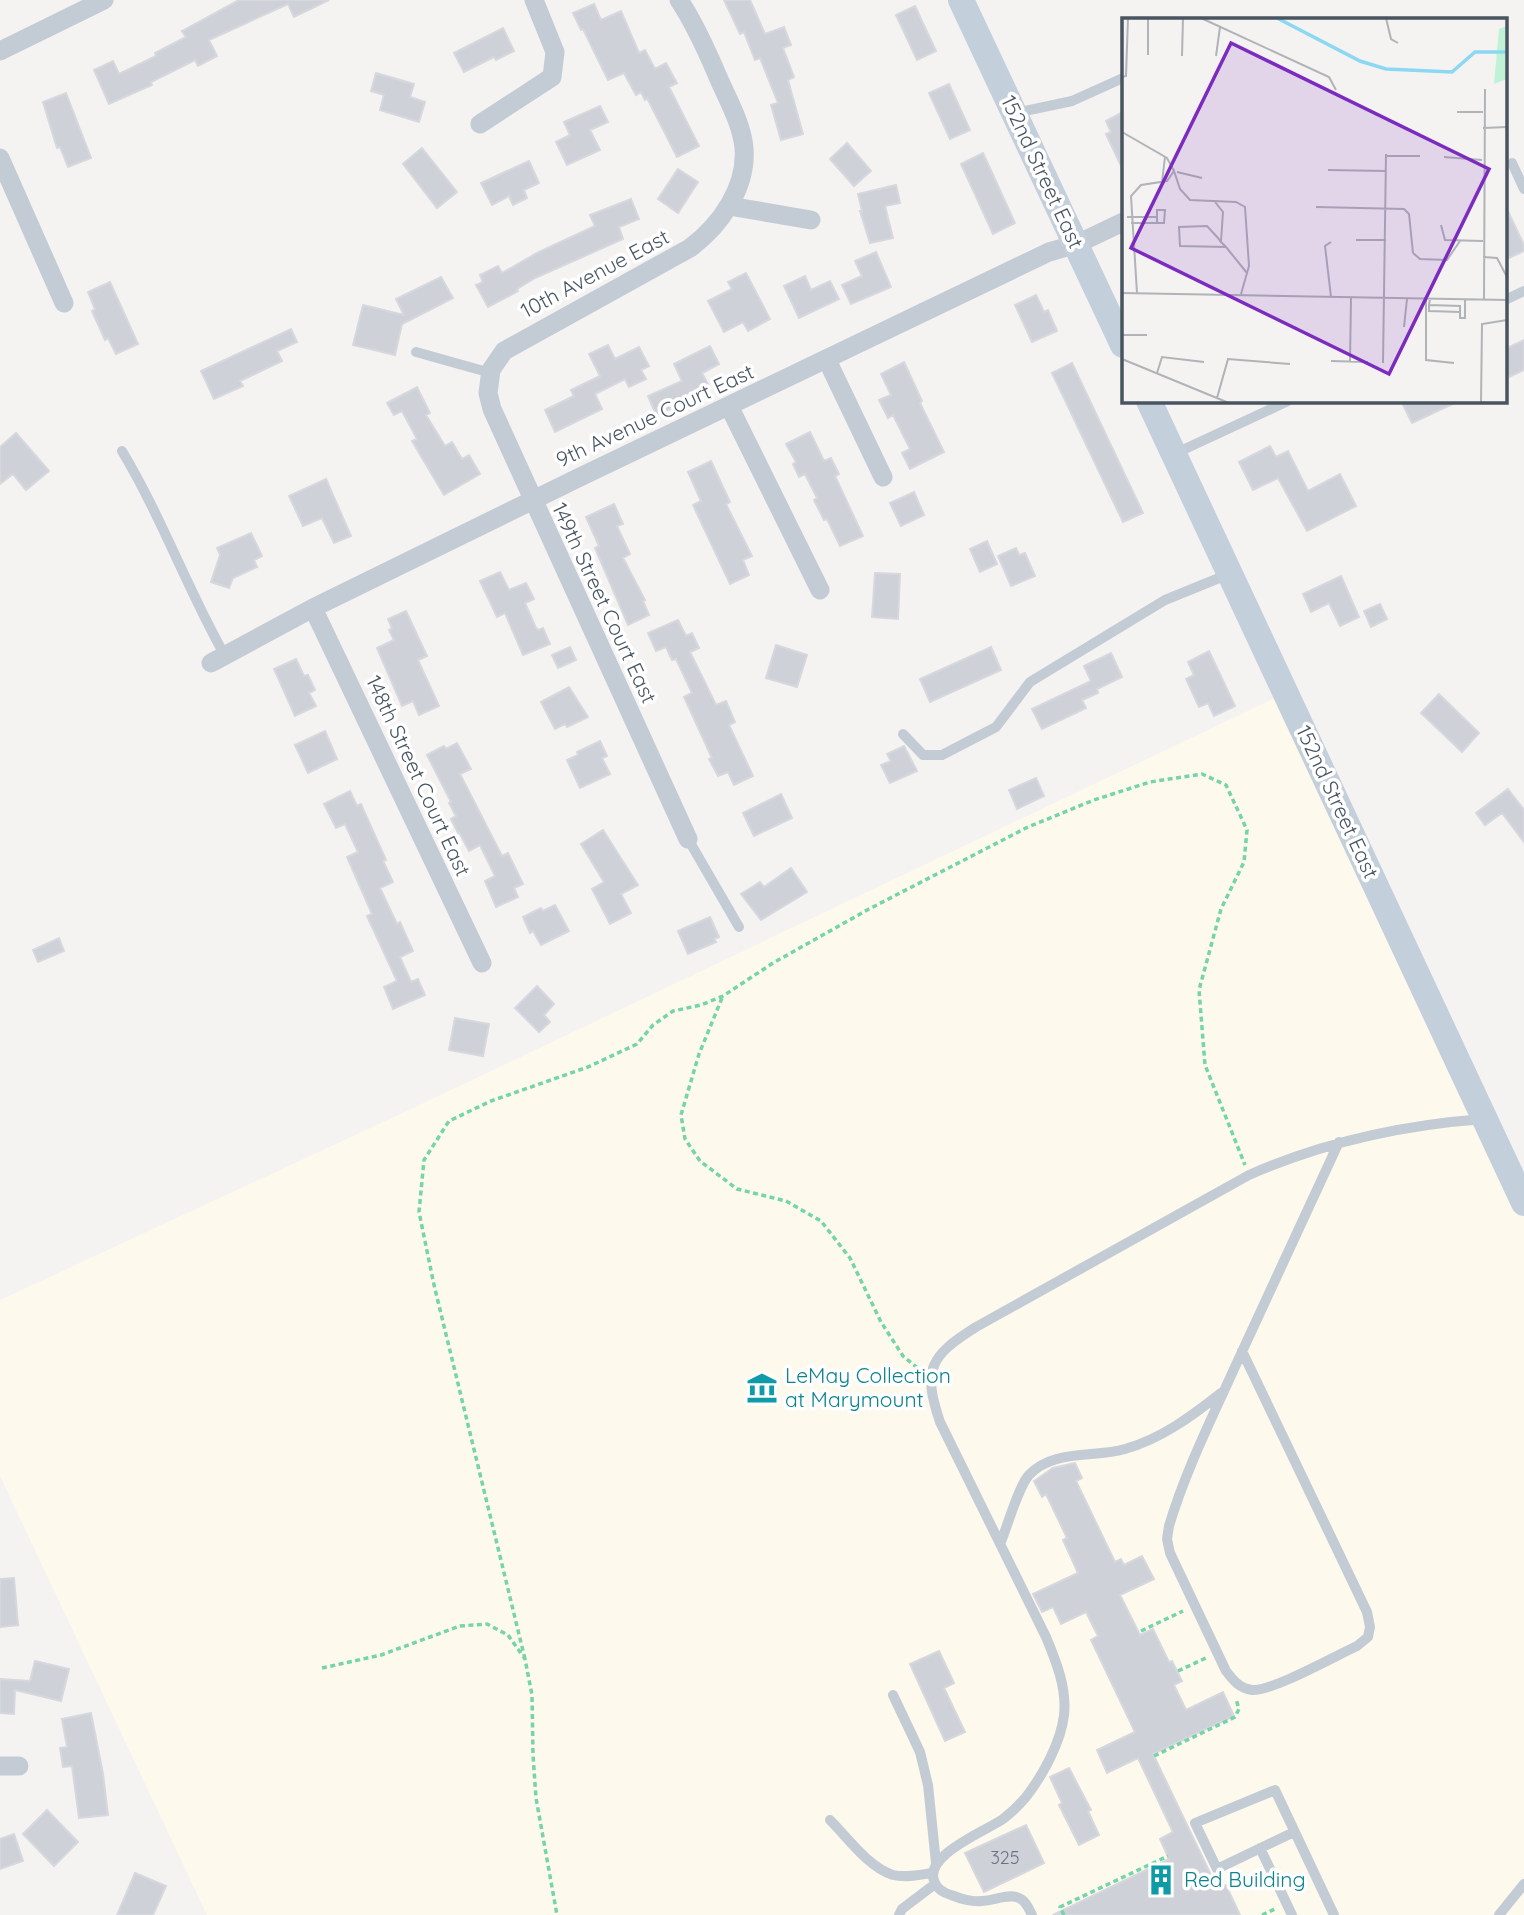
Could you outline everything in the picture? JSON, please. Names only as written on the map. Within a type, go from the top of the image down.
[{"type":"main road","name":"152nd Street East","points":[[961,0],[1122,343]]},
{"type":"main road","name":"152nd Street East","points":[[1149,402],[1524,1203]]},
{"type":"street","points":[[0,51],[104,0]]},
{"type":"street","points":[[480,124],[552,77],[555,52],[534,0]]},
{"type":"street","name":"10th Avenue East","points":[[490,378],[503,351],[515,342],[690,248],[701,240],[729,206],[742,176],[744,145],[715,70],[679,0]]},
{"type":"street","points":[[0,158],[64,303]]},
{"type":"street","points":[[729,206],[811,220]]},
{"type":"street","name":"9th Avenue Court East","points":[[218,659],[313,608],[532,501],[1049,252],[1077,244],[1122,222]]},
{"type":"street","points":[[827,359],[883,477]]},
{"type":"street","name":"149th Street Court East","points":[[490,378],[492,409],[688,839]]},
{"type":"street","points":[[729,406],[820,590]]},
{"type":"street","name":"148th Street Court East","points":[[313,608],[482,963]]},
{"type":"lane","points":[[1014,113],[1072,101],[1122,78]]},
{"type":"lane","points":[[1512,163],[1524,189]]},
{"type":"lane","points":[[1506,300],[1524,291]]},
{"type":"lane","points":[[416,352],[490,378]]},
{"type":"lane","points":[[1174,454],[1286,402]]},
{"type":"lane","points":[[122,451],[137,474],[203,616],[218,659]]},
{"type":"lane","points":[[903,734],[923,755],[942,755],[996,727],[1030,682],[1165,600],[1230,574]]},
{"type":"lane","points":[[688,839],[739,927]]},
{"type":"lane","points":[[899,1915],[934,1874],[949,1851],[1004,1818],[1026,1797],[1042,1773],[1058,1738],[1065,1700],[1058,1668],[1046,1637],[940,1422],[932,1398],[933,1363],[953,1342],[1249,1175],[1289,1157],[1339,1142],[1406,1128],[1484,1119]]},
{"type":"lane","points":[[1242,1351],[1367,1612],[1370,1626],[1368,1637],[1357,1646],[1258,1690],[1240,1686],[1227,1671],[1170,1553],[1167,1539],[1169,1526],[1194,1460],[1224,1390],[1242,1351],[1339,1142]]},
{"type":"lane","points":[[1000,1544],[1025,1480],[1035,1470],[1063,1458],[1100,1455],[1126,1449],[1159,1435],[1194,1414],[1224,1390]]},
{"type":"lane","points":[[893,1695],[920,1752],[928,1785],[934,1874],[943,1892],[965,1900],[1019,1898],[1027,1905],[1032,1915]]},
{"type":"lane","points":[[1294,1832],[1217,1869],[1195,1823],[1275,1790],[1334,1915]]},
{"type":"lane","points":[[830,1819],[871,1862],[891,1874],[907,1877],[934,1874]]},
{"type":"lane","points":[[1260,1848],[1292,1915]]},
{"type":"lane","points":[[1499,1915],[1524,1884]]},
{"type":"path","points":[[557,1915],[536,1798],[532,1695],[525,1659],[419,1212],[425,1160],[449,1121],[492,1101],[588,1067],[637,1044],[653,1024],[673,1012],[723,996],[773,962],[1028,827],[1094,800],[1150,782],[1202,774],[1226,785],[1247,830],[1244,862],[1221,909],[1199,990],[1205,1065],[1249,1175]]},
{"type":"path","points":[[723,996],[699,1054],[681,1115],[685,1139],[700,1161],[737,1189],[786,1201],[821,1221],[850,1258],[881,1322],[903,1356],[931,1378]]},
{"type":"path","points":[[1141,1632],[1195,1605]]},
{"type":"path","points":[[322,1668],[381,1655],[460,1626],[486,1624],[508,1635],[525,1659]]},
{"type":"path","points":[[1178,1671],[1218,1652]]},
{"type":"path","points":[[1154,1756],[1236,1717],[1239,1709],[1235,1695],[1240,1686]]},
{"type":"path","points":[[1064,1915],[1060,1907],[1168,1856]]},
{"type":"path","points":[[1262,1915],[1279,1907]]},
{"type":"shaded area","name":"LeMay Collection at Marymount","points":[[1287,695],[1524,1203],[1524,1915],[207,1915],[0,1476],[0,1300],[407,1111],[1273,699]]},
{"type":"building","points":[[239,0],[329,0],[294,17],[288,4],[209,40],[217,56],[198,66],[195,60],[151,82],[152,85],[109,104],[94,70],[113,61],[119,74],[156,56],[155,53],[186,37],[182,31]]},
{"type":"building","points":[[724,0],[750,0],[765,34],[784,27],[791,45],[783,48],[794,77],[788,80],[803,134],[781,140],[771,105],[778,103],[760,58],[755,60],[744,32],[740,34]]},
{"type":"building","points":[[594,4],[601,20],[621,11],[639,53],[645,50],[655,69],[666,63],[677,83],[669,87],[699,146],[677,157],[647,98],[645,100],[641,92],[636,95],[624,73],[608,80],[573,13]]},
{"type":"building","points":[[915,6],[936,51],[917,60],[896,15]]},
{"type":"building","points":[[503,28],[514,51],[496,60],[494,57],[464,72],[454,53]]},
{"type":"building","points":[[376,73],[414,84],[410,97],[425,102],[419,122],[380,110],[384,95],[371,91]]},
{"type":"building","points":[[949,84],[970,130],[950,139],[929,93]]},
{"type":"building","points":[[66,93],[91,158],[68,167],[60,147],[57,148],[43,102]]},
{"type":"building","points":[[600,106],[608,122],[590,130],[600,150],[567,165],[556,142],[570,135],[564,122]]},
{"type":"building","points":[[1122,113],[1122,168],[1106,134],[1111,132],[1106,121]]},
{"type":"building","points":[[847,143],[871,171],[854,186],[830,159]]},
{"type":"building","points":[[422,148],[457,192],[437,208],[403,164]]},
{"type":"building","points":[[983,153],[1015,223],[993,234],[961,164]]},
{"type":"building","points":[[529,161],[539,183],[524,190],[527,198],[513,205],[509,196],[492,205],[481,183]]},
{"type":"building","points":[[678,169],[698,182],[678,213],[658,199]]},
{"type":"building","points":[[896,185],[900,203],[885,206],[893,238],[870,243],[860,211],[858,194]]},
{"type":"building","points":[[631,199],[639,219],[619,227],[623,239],[535,278],[517,289],[518,291],[488,307],[476,285],[483,282],[480,275],[498,266],[502,273],[595,226],[590,215]]},
{"type":"building","points":[[1506,207],[1524,245],[1524,251],[1509,258],[1506,250]]},
{"type":"building","points":[[876,252],[891,287],[851,304],[842,285],[862,276],[855,261]]},
{"type":"building","points":[[746,273],[770,319],[748,331],[743,322],[724,332],[708,301],[732,289],[728,282]]},
{"type":"building","points":[[805,276],[811,290],[830,281],[839,299],[799,318],[784,286]]},
{"type":"building","points":[[441,277],[453,298],[402,324],[395,355],[353,345],[363,305],[404,315],[396,299]]},
{"type":"building","points":[[110,282],[138,344],[116,354],[108,338],[105,340],[92,311],[95,309],[88,292]]},
{"type":"building","points":[[1036,295],[1044,312],[1048,310],[1057,331],[1032,342],[1015,305]]},
{"type":"building","points":[[291,329],[297,342],[277,351],[282,361],[240,381],[243,386],[214,399],[201,371]]},
{"type":"building","points":[[1524,340],[1524,370],[1506,379],[1506,349]]},
{"type":"building","points":[[608,345],[615,359],[639,347],[649,366],[641,370],[646,379],[629,387],[625,379],[595,394],[602,409],[555,432],[545,410],[574,396],[571,390],[600,376],[589,354]]},
{"type":"building","points":[[710,346],[719,364],[702,373],[708,384],[673,402],[675,407],[656,415],[648,396],[682,381],[674,364]]},
{"type":"building","points":[[904,362],[944,452],[910,469],[902,453],[910,449],[893,415],[888,418],[879,400],[891,395],[881,374]]},
{"type":"building","points":[[1072,363],[1143,513],[1123,522],[1052,373]]},
{"type":"building","points":[[417,387],[430,413],[426,415],[445,446],[452,442],[462,459],[469,455],[480,474],[444,495],[412,441],[417,439],[402,411],[394,415],[387,403]]},
{"type":"building","points":[[1402,402],[1457,402],[1412,423]]},
{"type":"building","points":[[810,432],[824,461],[831,458],[839,474],[835,476],[863,536],[840,546],[814,500],[817,498],[805,474],[799,477],[793,464],[796,462],[786,444]]},
{"type":"building","points":[[16,433],[49,471],[26,490],[13,474],[0,484],[0,447]]},
{"type":"building","points":[[1270,446],[1276,457],[1288,451],[1308,491],[1340,474],[1356,506],[1307,531],[1278,478],[1253,490],[1239,462]]},
{"type":"building","points":[[711,461],[730,502],[726,504],[752,556],[743,560],[749,575],[730,584],[693,505],[701,501],[688,472]]},
{"type":"building","points":[[326,479],[351,536],[334,543],[322,518],[303,526],[289,496]]},
{"type":"building","points":[[914,492],[924,515],[901,526],[890,503]]},
{"type":"building","points":[[614,504],[623,524],[617,526],[630,554],[623,558],[645,600],[643,601],[649,615],[628,625],[595,548],[599,546],[586,517]]},
{"type":"building","points":[[251,533],[262,556],[254,560],[257,567],[233,578],[229,588],[211,582],[220,555],[217,548]]},
{"type":"building","points":[[987,541],[997,564],[980,572],[970,549]]},
{"type":"building","points":[[1016,548],[1019,555],[1025,553],[1035,576],[1011,586],[998,556]]},
{"type":"building","points":[[500,572],[509,590],[526,583],[534,599],[525,603],[536,628],[543,628],[550,644],[523,655],[505,613],[497,617],[480,581]]},
{"type":"building","points":[[875,573],[900,574],[898,619],[872,617]]},
{"type":"building","points":[[1341,576],[1359,617],[1340,626],[1329,603],[1311,612],[1303,594]]},
{"type":"building","points":[[1380,604],[1387,619],[1371,627],[1364,611]]},
{"type":"building","points":[[406,611],[427,656],[418,660],[439,706],[419,715],[413,701],[402,706],[377,648],[394,640],[388,619]]},
{"type":"building","points":[[678,620],[686,636],[692,633],[699,648],[690,652],[716,705],[726,701],[735,722],[729,725],[753,776],[734,785],[728,772],[718,776],[709,759],[712,758],[684,697],[692,693],[676,659],[672,660],[666,647],[656,651],[648,633]]},
{"type":"building","points":[[776,645],[807,655],[797,687],[766,678]]},
{"type":"building","points":[[570,647],[576,660],[558,668],[552,655]]},
{"type":"building","points":[[991,647],[1001,670],[930,702],[920,679]]},
{"type":"building","points":[[1209,651],[1235,706],[1214,716],[1208,703],[1199,707],[1186,679],[1194,675],[1188,662]]},
{"type":"building","points":[[1111,653],[1122,677],[1082,700],[1086,708],[1042,729],[1032,709],[1091,681],[1084,666]]},
{"type":"building","points":[[296,659],[315,690],[309,693],[316,706],[295,716],[274,669]]},
{"type":"building","points":[[569,687],[588,717],[567,727],[565,724],[555,729],[541,702]]},
{"type":"building","points":[[1439,694],[1479,733],[1462,752],[1421,713]]},
{"type":"building","points":[[325,731],[337,759],[308,773],[295,745]]},
{"type":"building","points":[[600,741],[607,756],[602,758],[610,774],[580,788],[567,760]]},
{"type":"building","points":[[457,743],[471,769],[460,774],[502,856],[508,853],[523,884],[514,888],[518,897],[496,907],[485,881],[495,876],[480,845],[469,851],[458,833],[451,819],[456,816],[449,803],[451,802],[427,755]]},
{"type":"building","points":[[904,746],[917,771],[890,783],[881,765],[891,761],[887,754]]},
{"type":"building","points":[[1036,778],[1044,796],[1017,809],[1009,790]]},
{"type":"building","points":[[1508,789],[1524,810],[1524,842],[1502,813],[1485,825],[1476,813]]},
{"type":"building","points":[[350,791],[357,806],[361,804],[393,882],[380,888],[413,951],[400,957],[411,982],[418,979],[425,995],[393,1009],[384,987],[397,981],[367,916],[372,914],[347,857],[358,852],[345,824],[336,828],[324,804]]},
{"type":"building","points":[[781,794],[792,818],[754,836],[743,813]]},
{"type":"building","points":[[603,830],[638,885],[621,894],[631,913],[610,924],[592,889],[604,882],[581,844]]},
{"type":"building","points":[[791,868],[807,892],[761,920],[741,894],[760,882],[764,887]]},
{"type":"building","points":[[555,905],[569,931],[541,945],[533,931],[530,933],[523,917],[541,908],[543,911]]},
{"type":"building","points":[[710,917],[719,937],[714,939],[716,942],[688,954],[678,931]]},
{"type":"building","points":[[59,938],[64,951],[38,962],[33,950]]},
{"type":"building","points":[[537,986],[554,1004],[544,1015],[550,1022],[539,1032],[515,1008]]},
{"type":"building","points":[[455,1018],[489,1024],[483,1056],[449,1050]]},
{"type":"building","points":[[1075,1463],[1082,1478],[1076,1481],[1115,1562],[1121,1559],[1124,1565],[1142,1556],[1154,1579],[1120,1595],[1140,1635],[1153,1629],[1169,1662],[1172,1661],[1182,1681],[1174,1685],[1186,1710],[1223,1692],[1234,1716],[1153,1754],[1212,1877],[1215,1876],[1221,1887],[1226,1885],[1240,1915],[1053,1915],[1169,1859],[1160,1839],[1173,1832],[1138,1758],[1107,1773],[1097,1750],[1135,1732],[1091,1640],[1098,1636],[1086,1612],[1061,1624],[1053,1607],[1042,1612],[1033,1594],[1078,1573],[1063,1540],[1067,1538],[1046,1494],[1042,1497],[1034,1481],[1053,1468]]},
{"type":"building","points":[[14,1578],[18,1625],[0,1627],[0,1579]]},
{"type":"building","points":[[939,1651],[954,1683],[944,1688],[965,1732],[945,1741],[910,1664]]},
{"type":"building","points":[[35,1661],[69,1669],[61,1701],[15,1690],[14,1714],[0,1713],[0,1679],[30,1681]]},
{"type":"building","points":[[91,1713],[108,1815],[79,1818],[72,1766],[63,1767],[60,1748],[67,1747],[62,1719]]},
{"type":"building","points":[[1069,1768],[1091,1810],[1088,1811],[1099,1835],[1079,1845],[1059,1805],[1062,1803],[1050,1777]]},
{"type":"building","points":[[47,1810],[78,1842],[54,1866],[23,1834]]},
{"type":"building","points":[[1026,1825],[1044,1863],[984,1892],[965,1853]]},
{"type":"building","points":[[14,1834],[23,1861],[0,1869],[0,1839]]},
{"type":"building","points":[[135,1873],[166,1886],[153,1915],[117,1915]]},
{"type":"place","name":"LeMay Collection at Marymount","points":[[762,1388]]},
{"type":"place","name":"Red Building","points":[[1161,1880]]}]
